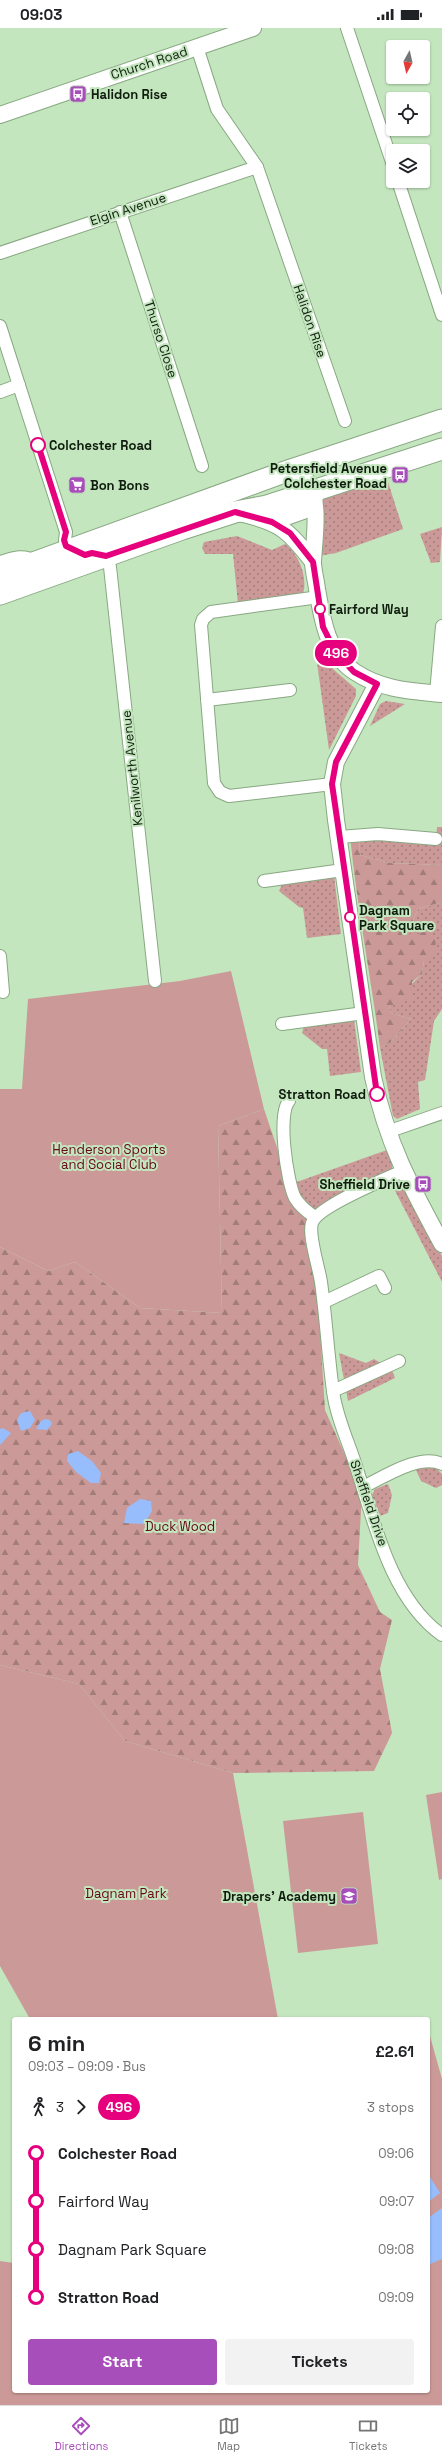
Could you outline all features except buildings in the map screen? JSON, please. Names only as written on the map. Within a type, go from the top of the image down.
[{"type":"highway","points":[[0,575],[35,562],[76,541],[442,420]]},
{"type":"highway","points":[[0,594],[235,512],[267,506],[314,494],[442,450]]},
{"type":"street","name":"Church Road","points":[[0,115],[253,28]]},
{"type":"street","points":[[347,28],[386,144]]},
{"type":"street","name":"Halidon Rise","points":[[198,47],[217,109],[257,167],[345,421]]},
{"type":"street","name":"Elgin Avenue","points":[[0,253],[257,167]]},
{"type":"street","points":[[400,188],[442,315]]},
{"type":"street","name":"Thurso Close","points":[[120,212],[202,466]]},
{"type":"street","points":[[0,326],[19,385],[76,541],[85,555],[92,553],[106,556]]},
{"type":"street","points":[[0,392],[19,385]]},
{"type":"street","points":[[278,474],[298,475],[306,480],[314,494],[315,548],[313,562],[323,627],[336,653],[354,672],[377,684],[393,689],[439,693],[442,626]]},
{"type":"street","points":[[272,522],[304,512],[314,494]]},
{"type":"street","points":[[235,512],[272,522],[290,533],[313,562]]},
{"type":"street","points":[[0,562],[18,556],[26,557],[35,562]]},
{"type":"street","name":"Kenilworth Avenue","points":[[106,556],[110,568],[118,631],[155,981]]},
{"type":"street","points":[[319,597],[217,611],[206,616],[201,625],[214,784],[220,792],[229,796],[332,784]]},
{"type":"street","points":[[377,684],[336,762],[332,784],[373,1077],[387,1132],[403,1171],[442,1244]]},
{"type":"street","points":[[207,700],[290,690]]},
{"type":"street","points":[[339,836],[378,834],[436,839]]},
{"type":"street","points":[[264,881],[343,870]]},
{"type":"street","points":[[0,956],[3,992]]},
{"type":"street","points":[[282,1024],[364,1013]]},
{"type":"street","points":[[289,1101],[285,1106],[283,1137],[287,1164],[296,1198],[306,1212],[315,1217],[325,1209],[403,1171]]},
{"type":"street","points":[[387,1132],[442,1113]]},
{"type":"street","name":"Sheffield Drive","points":[[315,1217],[312,1224],[312,1233],[324,1302],[333,1391],[363,1487],[386,1553],[412,1606],[422,1620],[442,1635]]},
{"type":"street","points":[[324,1302],[379,1276],[385,1288]]},
{"type":"street","points":[[333,1391],[399,1361]]},
{"type":"street","points":[[363,1487],[420,1461],[433,1459],[442,1464]]},
{"type":"green space","points":[[388,482],[403,529],[336,553],[319,556],[321,500],[324,496],[367,484]]},
{"type":"green space","points":[[442,527],[440,562],[431,563],[420,534]]},
{"type":"green space","points":[[237,536],[272,550],[285,544],[290,548],[298,560],[303,573],[303,594],[238,604],[233,554],[205,554],[202,548],[204,542]]},
{"type":"green space","points":[[317,647],[334,670],[356,689],[356,696],[329,750],[315,648]]},
{"type":"green space","points":[[386,701],[405,704],[370,726],[380,704]]},
{"type":"green space","points":[[437,827],[442,827],[442,865],[390,863],[360,855],[359,835],[436,839]]},
{"type":"green space","points":[[359,835],[360,855],[390,863],[442,865],[442,902],[418,909],[408,932],[412,936],[427,931],[436,938],[435,952],[424,961],[422,974],[412,982],[413,999],[389,1006],[391,1013],[411,1019],[391,1042],[380,1048],[356,889],[350,836]]},
{"type":"green space","points":[[334,875],[341,934],[307,938],[303,908],[299,907],[279,891],[283,882]]},
{"type":"green space","points":[[442,902],[442,1009],[434,1021],[425,1080],[418,1082],[420,1109],[397,1119],[393,1116],[380,1048],[391,1042],[411,1019],[391,1013],[389,1006],[422,974],[424,961],[408,932],[418,909]]},
{"type":"green space","name":"Henderson Sports and Social Club","points":[[231,971],[264,1109],[218,1126],[222,1313],[140,1308],[75,1262],[48,1271],[0,1247],[0,1089],[22,1089],[28,999],[180,981]]},
{"type":"green space","points":[[354,1019],[361,1072],[330,1076],[327,1049],[322,1049],[302,1033],[304,1026]]},
{"type":"green space","name":"Duck Wood","points":[[264,1109],[286,1174],[306,1212],[316,1263],[325,1410],[362,1493],[358,1565],[380,1612],[392,1620],[380,1669],[392,1733],[374,1771],[233,1773],[125,1741],[79,1684],[0,1665],[0,1247],[48,1271],[75,1262],[140,1308],[222,1313],[218,1126]]},
{"type":"green space","points":[[387,1150],[392,1164],[392,1172],[309,1214],[291,1184]]},
{"type":"green space","points":[[397,1180],[403,1183],[442,1256],[442,1282],[391,1183]]},
{"type":"green space","points":[[339,1353],[366,1363],[374,1359],[392,1370],[395,1378],[348,1401]]},
{"type":"green space","points":[[428,1465],[436,1468],[442,1474],[442,1485],[436,1488],[421,1481],[416,1470]]},
{"type":"green space","points":[[388,1484],[392,1495],[388,1513],[380,1516],[372,1495],[375,1489]]},
{"type":"green space","name":"Dagnam Park","points":[[0,1665],[79,1684],[125,1741],[233,1773],[278,2017],[29,2017],[0,1966]]},
{"type":"green space","points":[[442,1792],[442,1879],[439,1880],[426,1795]]},
{"type":"green space","points":[[363,1812],[378,1944],[298,1953],[283,1821]]},
{"type":"green space","points":[[430,2036],[442,2079],[442,2405],[0,2405],[0,2261],[12,2263],[12,2393],[430,2393]]},
{"type":"water","points":[[30,1411],[35,1420],[30,1428],[21,1431],[17,1420],[21,1413]]},
{"type":"water","points":[[45,1419],[50,1420],[52,1424],[47,1430],[36,1429],[41,1421]]},
{"type":"water","points":[[3,1428],[11,1433],[0,1445],[0,1429]]},
{"type":"water","points":[[78,1451],[92,1461],[101,1473],[99,1483],[91,1483],[76,1472],[67,1461],[68,1454]]},
{"type":"water","points":[[140,1499],[151,1501],[152,1511],[144,1524],[124,1523],[127,1508]]},
{"type":"water","points":[[430,2177],[440,2193],[430,2200]]},
{"type":"water","points":[[442,2208],[442,2259],[430,2264],[430,2217]]},
{"type":"bus line","name":"496","points":[[38,445],[66,532],[64,535],[66,546],[85,555],[92,553],[106,556],[182,528],[235,512],[254,516],[279,525],[290,533],[313,562],[323,627],[336,653],[354,672],[377,684],[336,762],[332,784],[373,1077],[377,1094]]},
{"type":"place","name":"Halidon Rise","points":[[78,94]]},
{"type":"place","name":"Colchester Road","points":[[38,445]]},
{"type":"place","name":"Petersfield Avenue Colchester Road","points":[[400,475]]},
{"type":"place","name":"Bon Bons","points":[[77,485]]},
{"type":"place","name":"Fairford Way","points":[[320,609]]},
{"type":"place","name":"Dagnam Park Square","points":[[350,917]]},
{"type":"place","name":"Stratton Road","points":[[377,1094]]},
{"type":"place","name":"Sheffield Drive","points":[[423,1184]]},
{"type":"place","name":"Drapers' Academy","points":[[349,1896]]}]
